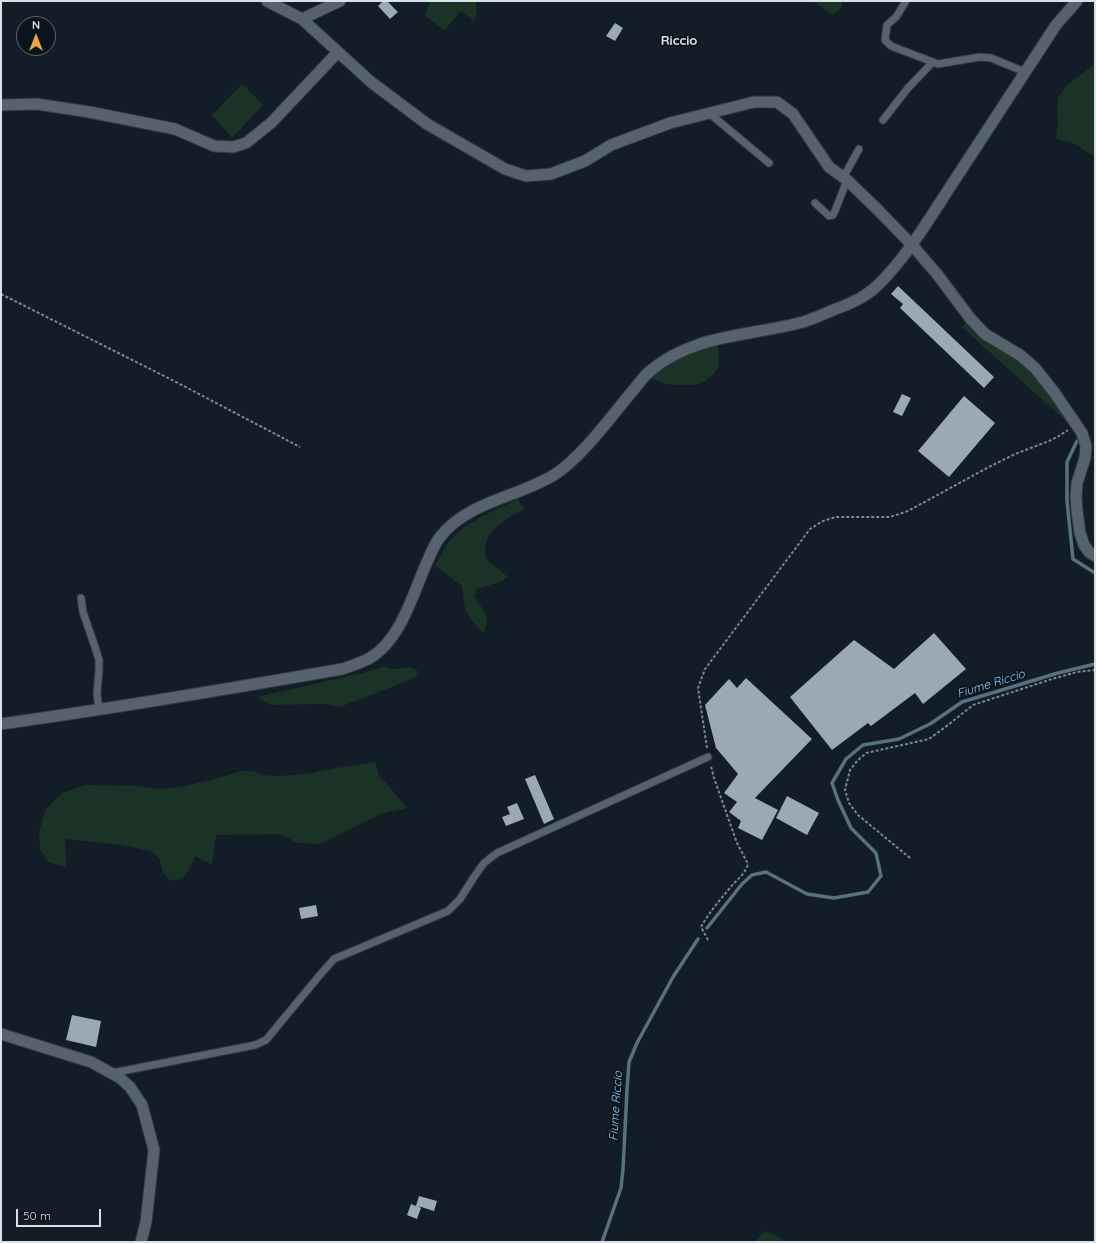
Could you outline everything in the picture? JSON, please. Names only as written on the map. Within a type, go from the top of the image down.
[{"type":"street","points":[[267,1],[302,19],[371,82],[427,124],[505,169],[526,176],[552,174],[585,161],[611,145],[670,123],[754,102],[777,102],[793,114],[829,167],[845,179],[877,209],[912,245],[937,274],[970,318],[985,334],[1020,355],[1035,368],[1054,392],[1082,433],[1086,446],[1085,458],[1077,483],[1077,511],[1080,533],[1084,545],[1089,552],[1095,556]]},
{"type":"street","points":[[302,19],[340,1]]},
{"type":"street","points":[[1,724],[213,692],[342,669],[372,657],[390,641],[406,612],[433,549],[440,537],[457,521],[468,514],[504,497],[538,484],[557,473],[570,463],[588,444],[649,371],[681,351],[717,338],[803,322],[858,301],[878,285],[912,245],[1056,25],[1077,1]]},
{"type":"street","points":[[1,105],[37,104],[89,112],[175,129],[214,146],[233,147],[246,143],[270,123],[338,52]]},
{"type":"street","points":[[1,1034],[90,1062],[112,1073],[130,1087],[142,1105],[154,1150],[146,1222],[141,1242]]},
{"type":"lane","points":[[906,1],[896,17],[887,25],[885,40],[891,46],[938,64],[980,57],[991,58],[1025,72]]},
{"type":"lane","points":[[883,120],[908,88],[933,62]]},
{"type":"lane","points":[[709,113],[769,163]]},
{"type":"lane","points":[[815,203],[829,216],[833,215],[836,211],[845,179],[859,149]]},
{"type":"lane","points":[[80,598],[83,612],[99,660],[97,694],[99,710]]},
{"type":"lane","points":[[112,1073],[255,1045],[266,1040],[334,959],[448,910],[460,899],[484,863],[497,853],[708,757]]},
{"type":"path","points":[[1,294],[178,383],[300,447]]},
{"type":"path","points":[[708,940],[701,927],[729,888],[746,872],[748,864],[737,843],[708,757],[698,688],[705,669],[810,529],[822,522],[836,517],[890,517],[903,513],[1015,454],[1049,442],[1068,430],[1079,429]]},
{"type":"path","points":[[910,858],[858,815],[849,803],[845,790],[850,770],[857,761],[866,753],[929,739],[948,726],[973,705],[1052,679],[1077,672],[1095,670]]},
{"type":"green space","points":[[431,1],[476,1],[477,14],[473,21],[461,11],[444,31],[425,15]]},
{"type":"green space","points":[[812,1],[842,1],[842,7],[833,15]]},
{"type":"green space","points":[[1095,64],[1095,157],[1073,143],[1056,139],[1058,123],[1058,98],[1066,86]]},
{"type":"green space","points":[[242,84],[263,105],[232,138],[212,115]]},
{"type":"green space","points":[[968,320],[1033,367],[1063,411],[1067,422],[962,327]]},
{"type":"green space","points":[[718,344],[719,365],[714,374],[705,381],[696,385],[678,385],[665,384],[651,378],[680,358]]},
{"type":"green space","points":[[518,499],[524,509],[501,523],[489,536],[486,543],[485,551],[487,560],[508,577],[502,581],[477,589],[474,596],[487,617],[486,627],[483,633],[466,612],[462,586],[435,566],[447,544],[462,529]]},
{"type":"green space","points":[[382,667],[395,669],[410,668],[420,673],[412,679],[340,707],[325,704],[271,705],[257,697],[366,672]]},
{"type":"green space","points":[[375,762],[379,776],[407,808],[383,813],[320,844],[298,843],[279,834],[216,835],[212,865],[195,856],[187,873],[182,878],[173,881],[165,875],[160,859],[151,851],[121,845],[65,839],[66,867],[48,862],[40,849],[39,832],[46,809],[62,793],[86,785],[138,786],[158,789],[180,787],[241,771],[253,771],[262,775],[277,776],[307,774]]},
{"type":"green space","points":[[765,1231],[779,1237],[784,1242],[754,1242]]},
{"type":"building","points":[[383,1],[387,1],[398,12],[390,19],[378,6]]},
{"type":"building","points":[[615,23],[623,28],[615,41],[606,36]]},
{"type":"building","points":[[898,286],[994,377],[984,388],[900,308],[903,304],[891,294]]},
{"type":"building","points":[[902,394],[911,398],[902,416],[893,412]]},
{"type":"building","points":[[964,396],[995,423],[949,477],[918,451]]},
{"type":"building","points":[[934,633],[966,669],[923,704],[915,693],[871,726],[868,723],[832,750],[790,697],[854,640],[894,669]]},
{"type":"building","points":[[746,678],[812,739],[755,798],[778,810],[762,840],[738,828],[741,821],[729,812],[737,802],[724,793],[738,774],[716,748],[705,705],[729,679],[737,688]]},
{"type":"building","points":[[535,775],[554,819],[544,824],[525,779]]},
{"type":"building","points":[[787,796],[819,813],[807,835],[776,818]]},
{"type":"building","points":[[517,803],[524,819],[506,826],[502,817],[510,814],[507,807]]},
{"type":"building","points":[[316,905],[318,916],[301,919],[299,908]]},
{"type":"building","points":[[72,1015],[101,1021],[96,1047],[66,1040]]},
{"type":"building","points":[[419,1196],[437,1201],[434,1211],[418,1206],[421,1208],[417,1219],[407,1215],[411,1204],[416,1206]]},
{"type":"waterway","name":"Fiume Riccio","points":[[1077,441],[1067,462],[1067,501],[1073,559],[1095,573]]},
{"type":"waterway","name":"Fiume Riccio","points":[[707,928],[742,884],[752,875],[766,872],[807,894],[834,898],[868,892],[881,876],[876,853],[851,828],[832,783],[846,759],[863,745],[899,739],[930,724],[962,702],[1058,673],[1095,664]]},
{"type":"waterway","name":"Fiume Riccio","points":[[602,1242],[621,1188],[629,1062],[637,1043],[673,977],[698,939]]},
{"type":"district","name":"Riccio","points":[[679,41]]}]
